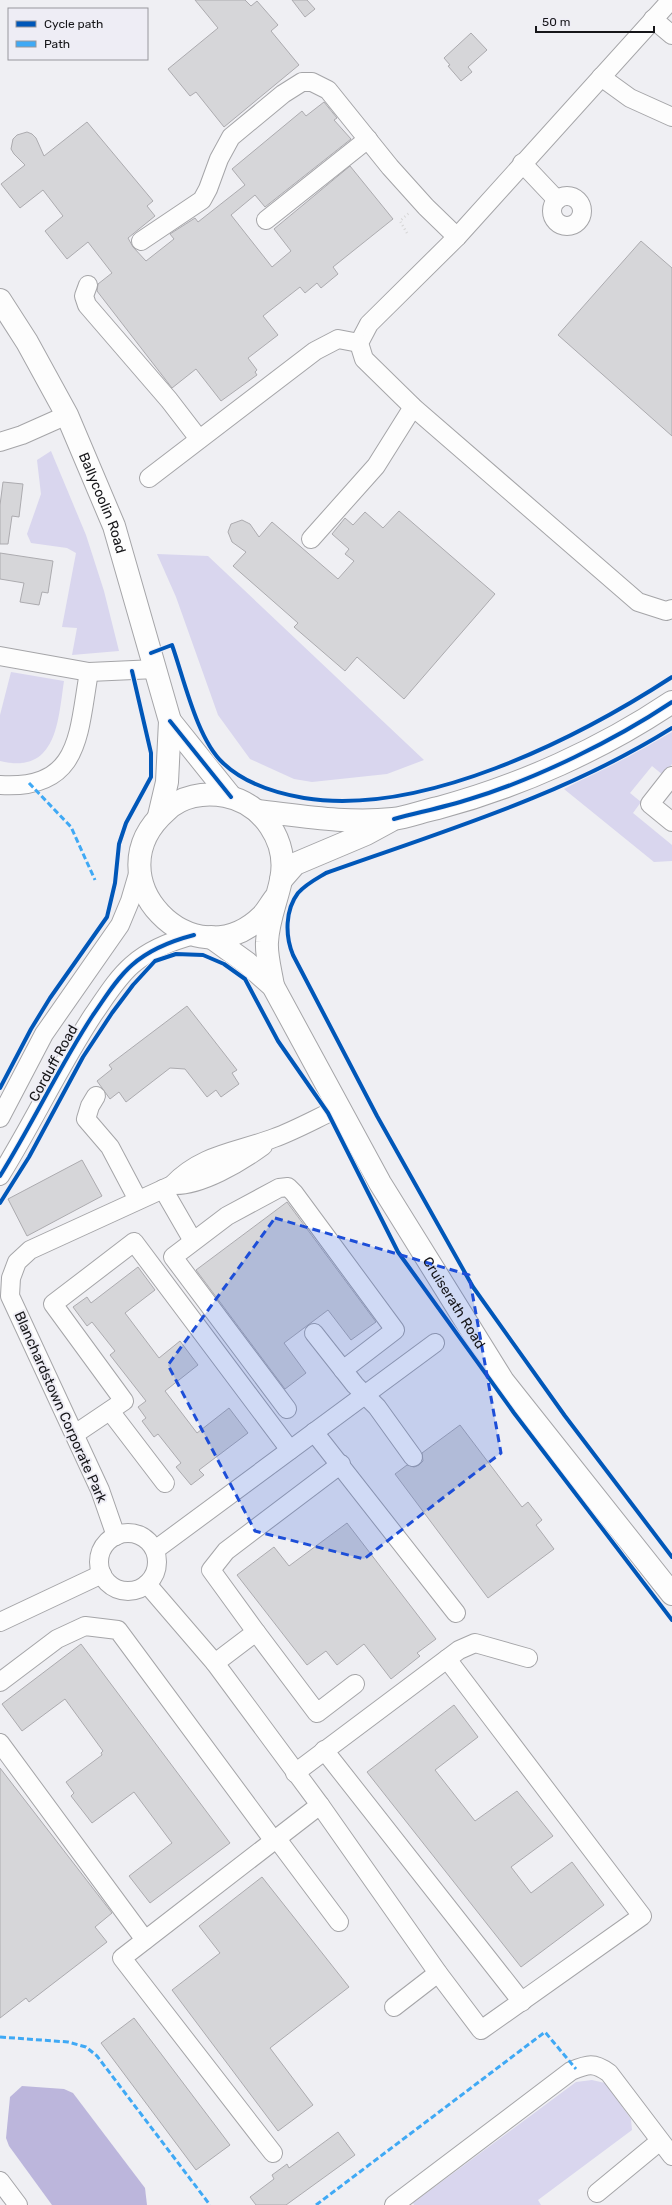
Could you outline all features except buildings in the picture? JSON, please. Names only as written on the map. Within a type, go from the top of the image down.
[{"type":"main road","name":"Ballycoolin Road","points":[[0,300],[27,342],[67,415],[114,526],[170,721],[167,782],[159,816]]},
{"type":"main road","points":[[257,811],[348,820],[394,819],[471,799],[526,778],[581,753],[649,717],[672,702]]},
{"type":"main road","name":"Ballycoolin Road","points":[[170,721],[231,797]]},
{"type":"main road","points":[[278,888],[283,865],[281,850],[275,834],[257,811],[247,804],[231,797],[205,794],[179,802],[159,816],[150,828],[142,848],[140,867],[144,892],[158,914],[176,928],[203,936],[229,935],[246,928],[262,916],[278,888],[296,864],[366,834],[394,819]]},
{"type":"main road","name":"Cruiserath Road","points":[[273,986],[266,942],[278,888]]},
{"type":"main road","name":"Cruiserath Road","points":[[203,936],[248,963],[273,986],[339,1108],[416,1243],[503,1381],[672,1594]]},
{"type":"street","points":[[671,0],[522,163],[457,237],[369,324],[359,343],[364,359],[413,407],[638,602],[666,611],[672,609]]},
{"type":"street","points":[[653,20],[671,35]]},
{"type":"street","points":[[601,77],[630,98],[672,117]]},
{"type":"street","points":[[141,241],[202,200],[220,158],[231,137],[283,94],[302,82],[312,82],[328,90],[420,200],[457,237]]},
{"type":"street","points":[[266,220],[368,139]]},
{"type":"street","points":[[522,163],[557,200]]},
{"type":"street","points":[[88,285],[84,296],[87,305],[164,394],[199,439]]},
{"type":"street","points":[[149,478],[315,351],[338,339],[359,343]]},
{"type":"street","points":[[311,539],[376,466],[413,407]]},
{"type":"street","points":[[0,442],[22,435],[67,415]]},
{"type":"street","points":[[0,656],[89,672],[156,669]]},
{"type":"street","points":[[0,785],[11,786],[42,781],[59,772],[70,756],[77,740],[89,672]]},
{"type":"street","points":[[672,776],[650,804],[672,822]]},
{"type":"street","name":"Corduff Road","points":[[0,1118],[44,1034],[84,975],[106,948],[120,925],[130,901],[140,867]]},
{"type":"street","name":"Corduff Road","points":[[0,1176],[77,1040],[114,984],[132,965],[149,952],[170,942],[203,936]]},
{"type":"street","points":[[96,1096],[90,1106],[86,1119],[110,1147],[138,1200]]},
{"type":"street","name":"Blanchardstown Corporate Park","points":[[116,1536],[100,1490],[10,1296],[11,1278],[17,1262],[30,1250],[167,1187],[183,1186],[212,1175],[244,1159],[274,1138],[339,1108]]},
{"type":"street","points":[[167,1187],[193,1241]]},
{"type":"street","points":[[287,1409],[173,1257],[227,1216],[279,1188],[288,1187],[395,1330],[343,1370]]},
{"type":"street","points":[[75,1434],[124,1401],[53,1304],[134,1242],[290,1450]]},
{"type":"street","points":[[314,1332],[355,1386],[377,1407],[413,1457]]},
{"type":"street","points":[[155,1550],[435,1343]]},
{"type":"street","points":[[110,1411],[165,1483]]},
{"type":"street","points":[[314,1432],[341,1464],[456,1613]]},
{"type":"street","points":[[341,1464],[226,1552],[211,1570],[317,1713],[355,1684]]},
{"type":"street","points":[[130,1534],[143,1537],[155,1550],[157,1559],[156,1569],[147,1584],[135,1590],[122,1590],[107,1581],[102,1574],[100,1556],[106,1544],[116,1536],[130,1534]]},
{"type":"street","points":[[0,1622],[102,1574]]},
{"type":"street","points":[[147,1584],[215,1663],[320,1805],[438,1973],[481,2030],[642,1916],[447,1659]]},
{"type":"street","points":[[0,1682],[57,1639],[85,1626],[118,1630],[339,1922]]},
{"type":"street","points":[[215,1663],[256,1632]]},
{"type":"street","points":[[295,1773],[459,1650],[475,1643],[528,1658]]},
{"type":"street","points":[[0,1742],[145,1940]]},
{"type":"street","points":[[324,1750],[522,2002]]},
{"type":"street","points":[[273,2153],[122,1958],[320,1805]]},
{"type":"street","points":[[394,2007],[438,1973]]},
{"type":"street","points":[[394,2205],[571,2071],[585,2065],[598,2065],[609,2073],[672,2156]]},
{"type":"street","points":[[597,2193],[660,2141]]},
{"type":"path","points":[[407,233],[400,221],[420,200]]},
{"type":"highlighted area","points":[[275,1218],[469,1275],[501,1453],[364,1559],[255,1531],[168,1365]]},
{"type":"shaded area","points":[[51,451],[86,535],[104,591],[119,651],[72,655],[77,628],[62,627],[76,553],[67,548],[31,543],[27,534],[41,494],[37,460]]},
{"type":"shaded area","points":[[157,554],[208,556],[424,760],[387,774],[312,782],[294,779],[250,759],[218,715],[176,597]]},
{"type":"shaded area","points":[[11,672],[64,681],[56,728],[51,741],[44,752],[33,760],[19,763],[0,761],[0,715]]},
{"type":"shaded area","points":[[672,732],[672,764],[663,775],[652,766],[630,793],[641,802],[633,813],[672,845],[672,861],[654,862],[564,789]]},
{"type":"shaded area","points":[[592,2080],[605,2083],[631,2119],[632,2130],[538,2200],[541,2205],[414,2205],[413,2203],[576,2082]]},
{"type":"shaded area","points":[[22,2086],[64,2089],[73,2093],[145,2188],[147,2205],[52,2205],[9,2146],[6,2138],[10,2097]]},
{"type":"marked path","points":[[29,783],[71,827],[95,880]]},
{"type":"marked path","points":[[316,2205],[545,2032],[576,2069]]},
{"type":"marked path","points":[[0,2037],[68,2042],[86,2047],[97,2056],[210,2205]]},
{"type":"cycle path","points":[[151,653],[172,645],[192,708],[206,739],[223,763],[241,777],[271,790],[304,798],[349,801],[397,796],[446,785],[496,768],[544,748],[590,725],[672,677]]},
{"type":"cycle path","points":[[0,1088],[31,1029],[50,998],[107,917],[115,883],[119,844],[126,823],[151,777],[151,753],[132,671]]},
{"type":"cycle path","points":[[394,819],[461,802],[495,791],[548,770],[626,730],[672,702]]},
{"type":"cycle path","points":[[170,721],[231,797]]},
{"type":"cycle path","points":[[672,728],[631,752],[547,792],[503,810],[326,873],[308,884],[298,893],[291,907],[288,923],[290,948],[293,955],[377,1116],[473,1287],[565,1416],[672,1557]]},
{"type":"cycle path","points":[[0,1176],[24,1136],[57,1075],[93,1015],[116,982],[126,970],[146,954],[169,943],[194,935]]},
{"type":"cycle path","points":[[0,1203],[29,1157],[83,1057],[112,1013],[133,985],[155,961],[176,954],[203,955],[224,964],[245,979],[278,1041],[328,1113],[398,1252],[514,1413],[672,1620]]}]
